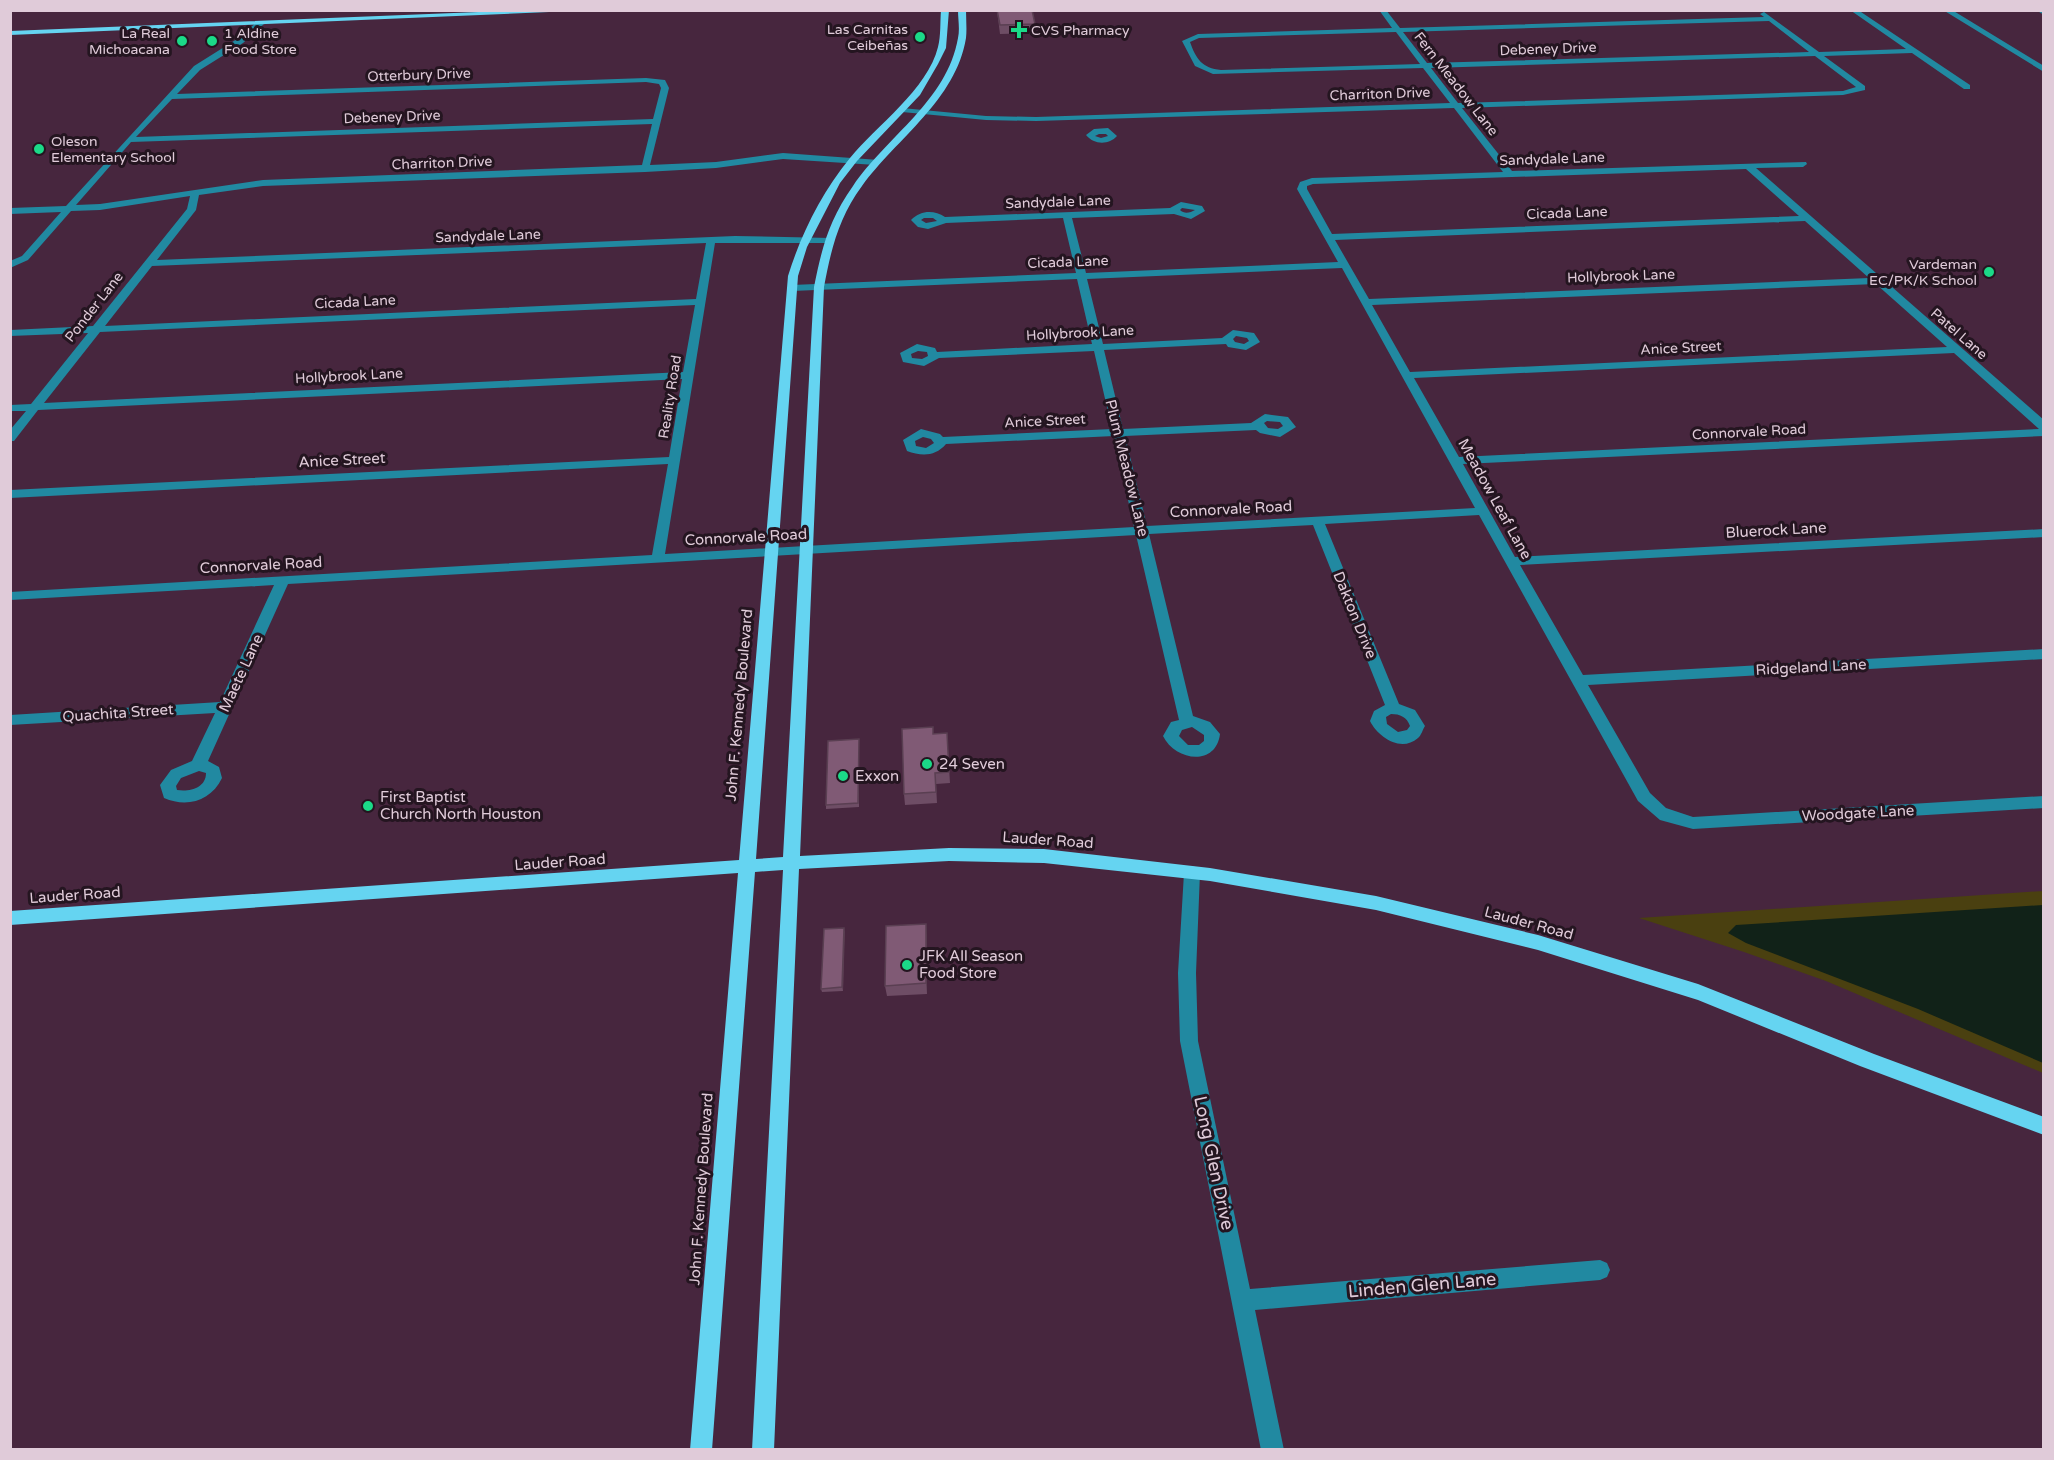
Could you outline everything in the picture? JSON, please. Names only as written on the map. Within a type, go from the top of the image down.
[{"type":"main road","points":[[10,33],[593,10]]},
{"type":"main road","name":"John F. Kennedy Boulevard","points":[[701,1449],[792,288],[806,239],[837,183],[854,159],[917,93],[942,49],[945,10]]},
{"type":"main road","points":[[763,1449],[819,287],[828,240],[845,206],[876,162],[935,98],[950,76],[960,50],[964,24],[963,10]]},
{"type":"main road","points":[[942,49],[960,50]]},
{"type":"main road","name":"Lauder Road","points":[[10,918],[921,855],[1044,856],[1320,891],[1388,906],[1580,956],[1718,999],[1865,1059],[2043,1126]]},
{"type":"street","name":"Fern Meadow Lane","points":[[1382,10],[1509,174]]},
{"type":"street","points":[[1759,10],[1818,54]]},
{"type":"street","points":[[1853,10],[1967,87]]},
{"type":"street","points":[[1946,10],[2043,70]]},
{"type":"street","points":[[2039,10],[2043,13]]},
{"type":"street","points":[[1397,30],[1772,20]]},
{"type":"street","points":[[11,265],[25,258],[129,140],[197,68],[240,41],[260,24]]},
{"type":"street","name":"Debeney Drive","points":[[1397,30],[1198,36],[1186,41],[1198,66],[1212,72],[1913,51]]},
{"type":"street","name":"Charriton Drive","points":[[902,110],[1010,119],[1859,90],[1860,86],[1818,54]]},
{"type":"street","name":"Otterbury Drive","points":[[169,97],[645,81],[662,82],[665,88],[657,122]]},
{"type":"street","points":[[1095,117],[1100,131]]},
{"type":"street","points":[[645,169],[657,122]]},
{"type":"street","name":"Debeney Drive","points":[[129,140],[657,122]]},
{"type":"street","name":"Charriton Drive","points":[[10,211],[129,204],[263,183],[645,169],[716,165],[783,156],[876,162]]},
{"type":"street","name":"Sandydale Lane","points":[[1303,184],[1312,181],[1803,164]]},
{"type":"street","name":"Patel Lane","points":[[1748,166],[2043,427]]},
{"type":"street","name":"Meadow Leaf Lane","points":[[1303,184],[1302,189],[1644,797],[1655,811],[1672,819]]},
{"type":"street","name":"Ponder Lane","points":[[10,438],[190,210],[195,200],[194,192]]},
{"type":"street","name":"Sandydale Lane","points":[[942,220],[1174,210]]},
{"type":"street","name":"Plum Meadow Lane","points":[[1067,215],[1187,722]]},
{"type":"street","name":"Cicada Lane","points":[[1329,237],[1807,218]]},
{"type":"street","name":"Sandydale Lane","points":[[148,263],[711,240],[828,240]]},
{"type":"street","name":"Reality Road","points":[[658,558],[711,240]]},
{"type":"street","name":"Cicada Lane","points":[[792,288],[1345,266]]},
{"type":"street","name":"Hollybrook Lane","points":[[1365,302],[1878,281]]},
{"type":"street","name":"Cicada Lane","points":[[10,333],[701,302]]},
{"type":"street","name":"Hollybrook Lane","points":[[935,355],[1227,341]]},
{"type":"street","name":"Anice Street","points":[[1407,375],[1957,350]]},
{"type":"street","name":"Hollybrook Lane","points":[[10,408],[689,375]]},
{"type":"street","name":"Anice Street","points":[[941,441],[1258,426]]},
{"type":"street","name":"Connorvale Road","points":[[1455,461],[2043,432]]},
{"type":"street","name":"Anice Street","points":[[10,494],[675,460]]},
{"type":"street","name":"Connorvale Road","points":[[10,596],[1483,511]]},
{"type":"street","name":"Dakton Drive","points":[[1317,520],[1394,709]]},
{"type":"street","name":"Bluerock Lane","points":[[1511,561],[2043,533]]},
{"type":"street","name":"Maete Lane","points":[[198,765],[283,580]]},
{"type":"street","name":"Ridgeland Lane","points":[[1579,680],[2043,654]]},
{"type":"street","name":"Quachita Street","points":[[11,721],[225,707]]},
{"type":"street","name":"Woodgate Lane","points":[[1672,819],[1694,823],[2043,802]]},
{"type":"street","name":"Long Glen Drive","points":[[1192,873],[1187,973],[1188,1041],[1244,1300],[1273,1449]]},
{"type":"street","name":"Linden Glen Lane","points":[[1244,1300],[1600,1270]]},
{"type":"shaded area","points":[[2043,891],[2043,1073],[1826,981],[1639,918]]},
{"type":"shaded area","points":[[2043,905],[2043,1063],[1918,1009],[1746,943],[1728,933],[1736,925]]},
{"type":"building","points":[[997,10],[1032,10],[1035,24],[1000,25]]},
{"type":"building","name":"24 Seven","points":[[933,727],[933,734],[947,733],[949,772],[935,773],[936,792],[904,794],[902,729]]},
{"type":"building","name":"Exxon","points":[[859,739],[858,803],[826,805],[828,741]]},
{"type":"building","name":"JFK All Season Food Store","points":[[926,924],[926,983],[885,986],[886,926]]},
{"type":"building","points":[[844,928],[842,987],[821,989],[824,929]]},
{"type":"place","name":"CVS Pharmacy","points":[[1019,30]]},
{"type":"place","name":"Las Carnitas Ceibeñas","points":[[920,37]]},
{"type":"place","name":"La Real Michoacana","points":[[182,41]]},
{"type":"place","name":"1 Aldine Food Store","points":[[212,41]]},
{"type":"place","name":"Oleson Elementary School","points":[[39,149]]},
{"type":"place","name":"Vardeman EC/PK/K School","points":[[1989,272]]},
{"type":"place","name":"24 Seven","points":[[927,764]]},
{"type":"place","name":"Exxon","points":[[843,776]]},
{"type":"place","name":"First Baptist Church North Houston","points":[[368,806]]},
{"type":"place","name":"JFK All Season Food Store","points":[[907,965]]}]
